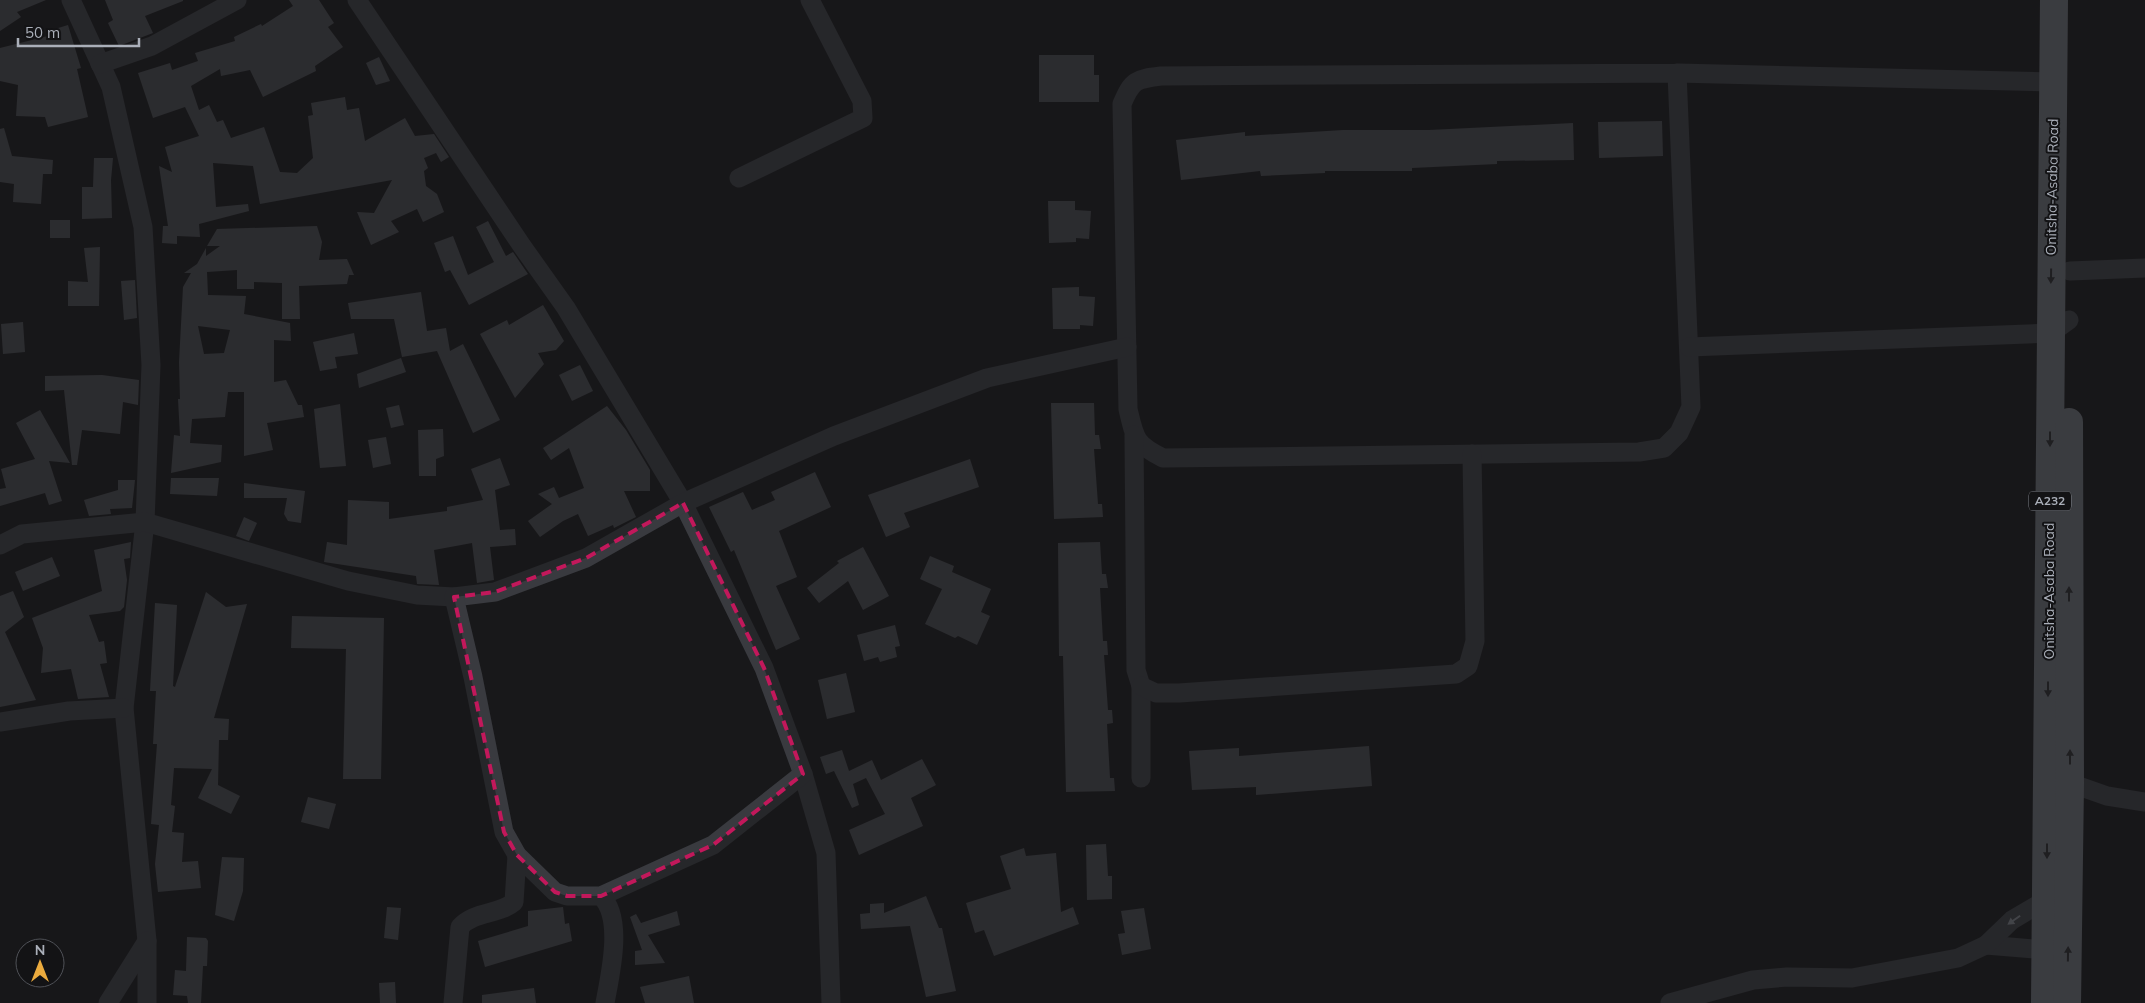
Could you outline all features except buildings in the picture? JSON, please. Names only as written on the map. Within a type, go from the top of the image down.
[{"type":"highway","name":"Onitsha-Asaba Road","points":[[2045,1003],[2060,327],[2054,82],[2054,0]]},
{"type":"highway","name":"A232","points":[[2067,1003],[2070,783],[2060,327],[2070,271],[2071,0]]},
{"type":"street","points":[[71,0],[111,87],[143,227],[151,365],[145,522],[124,708],[147,941],[147,1003]]},
{"type":"street","points":[[100,64],[152,46],[237,0]]},
{"type":"street","points":[[358,0],[522,246],[566,308],[683,503],[764,668],[803,774],[826,853],[831,1003]]},
{"type":"street","points":[[739,178],[863,118],[862,101],[810,0]]},
{"type":"street","points":[[1141,778],[1141,686],[1136,670],[1134,435],[1128,409],[1122,104],[1128,88],[1139,79],[1161,76],[1677,73],[2054,82]]},
{"type":"street","points":[[1134,435],[1143,448],[1163,458],[1639,452],[1664,448],[1679,433],[1691,407],[1677,73]]},
{"type":"street","points":[[2070,271],[2145,268]]},
{"type":"street","points":[[1688,347],[2060,327]]},
{"type":"street","points":[[0,545],[22,534],[145,522],[348,581],[417,595],[454,598],[495,592],[586,558],[683,503],[834,436],[987,378],[1127,347]]},
{"type":"street","points":[[1141,686],[1156,693],[1179,693],[1456,674],[1468,666],[1475,641],[1472,454]]},
{"type":"street","points":[[454,598],[472,677],[499,816],[504,832],[517,854],[555,892],[567,896],[601,896],[713,845],[803,774]]},
{"type":"street","points":[[0,722],[69,710],[124,708]]},
{"type":"street","points":[[2070,783],[2107,796],[2145,802]]},
{"type":"street","points":[[453,1003],[460,928],[474,917],[504,909],[514,902],[517,854]]},
{"type":"street","points":[[601,896],[608,903],[614,955],[604,1003]]},
{"type":"street","points":[[1670,1003],[1753,980],[1787,977],[1852,978],[1958,958],[1986,945],[2012,920],[2046,900]]},
{"type":"street","points":[[108,1003],[147,941]]},
{"type":"street","points":[[1986,945],[2046,950]]},
{"type":"highlighted area","points":[[683,503],[764,668],[803,774],[713,845],[601,896],[567,896],[555,892],[517,855],[504,832],[454,597],[495,592],[586,558]]}]
